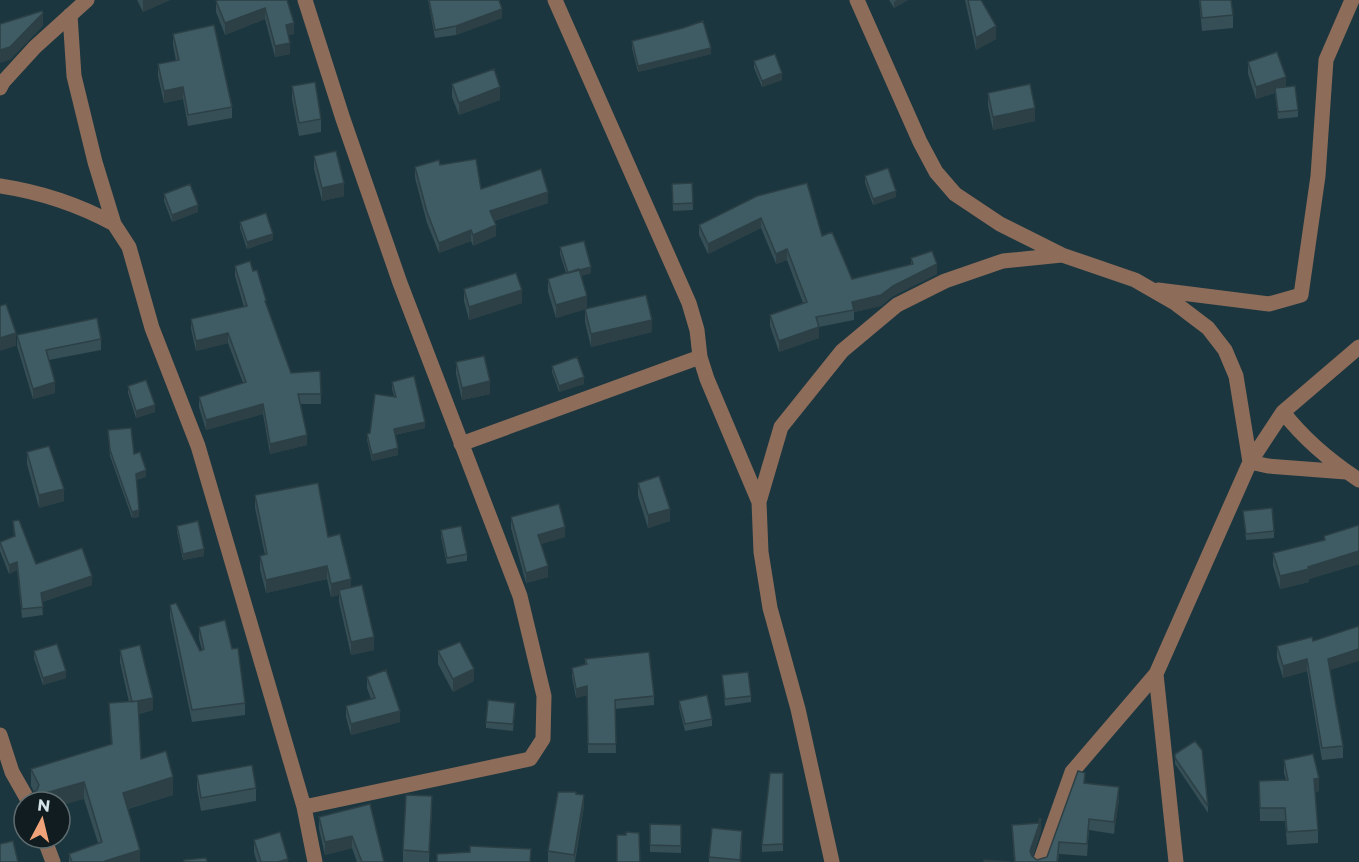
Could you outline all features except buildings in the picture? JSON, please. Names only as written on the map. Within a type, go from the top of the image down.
[{"type":"street","points":[[304,807],[530,759],[543,739],[544,696],[520,596],[377,218],[305,0]]},
{"type":"street","points":[[555,0],[689,303],[707,379],[759,502]]},
{"type":"street","points":[[857,0],[920,142],[936,172],[955,194],[1000,224],[1062,255],[1135,280],[1175,303],[1208,328],[1226,350],[1236,376],[1250,462]]},
{"type":"street","points":[[1152,290],[1203,294],[1269,304],[1301,295],[1318,176],[1326,60],[1352,0]]},
{"type":"street","points":[[0,88],[35,47],[86,1]]},
{"type":"street","points":[[70,15],[74,76],[95,162],[114,224],[129,247],[152,328],[198,446],[304,807],[315,862]]},
{"type":"street","points":[[0,186],[19,189],[85,209],[114,224]]},
{"type":"street","points":[[831,862],[798,709],[770,608],[761,552],[759,502],[781,427],[842,351],[897,305],[945,281],[1003,261],[1062,255]]},
{"type":"street","points":[[1040,862],[1072,772],[1156,674],[1250,462],[1283,412],[1359,347]]},
{"type":"street","points":[[461,444],[700,357]]},
{"type":"street","points":[[1283,412],[1333,464],[1353,476]]},
{"type":"street","points":[[1250,462],[1353,476]]},
{"type":"street","points":[[1156,674],[1176,862]]},
{"type":"street","points":[[0,735],[12,771],[22,790]]}]
